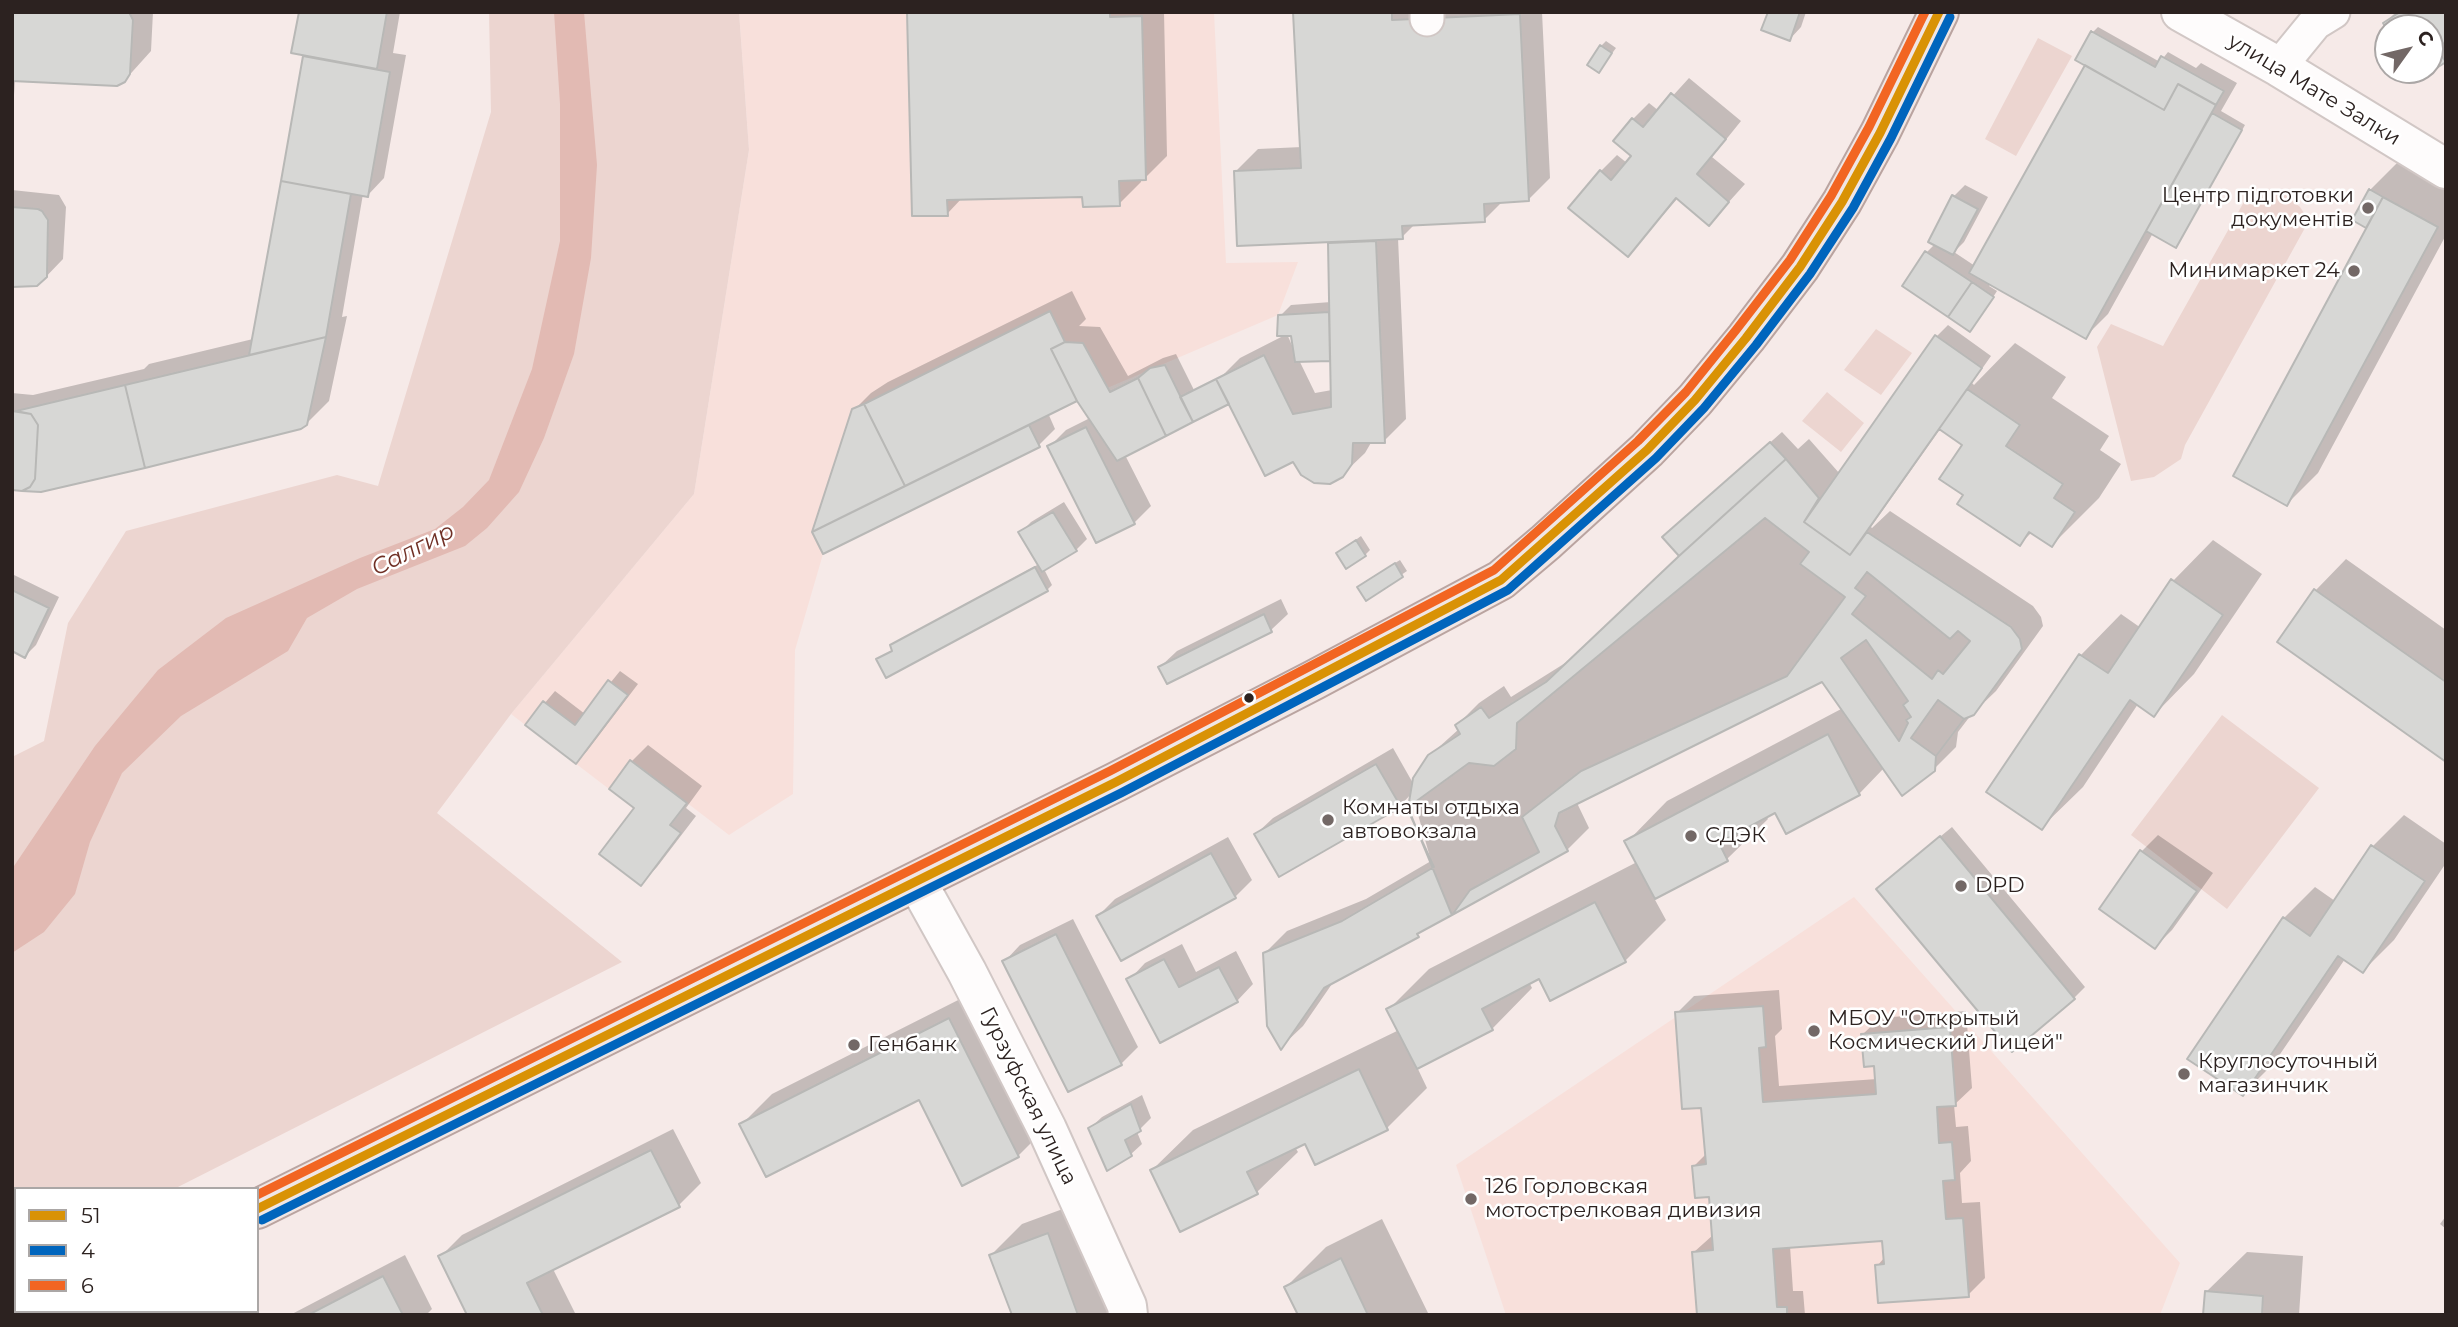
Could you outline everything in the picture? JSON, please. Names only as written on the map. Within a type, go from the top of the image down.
[{"type":"main road","points":[[259,1208],[1303,686],[1501,580],[1647,450],[1695,400],[1746,338],[1800,267],[1842,202],[1874,144],[1939,12]]},
{"type":"main road","name":"улица Мате Залки","points":[[2181,12],[2279,67],[2446,169]]},
{"type":"main road","name":"Гурзуфская улица","points":[[917,881],[967,972],[1046,1129],[1128,1315]]},
{"type":"street","points":[[2279,67],[2315,23],[2333,12]]},
{"type":"shaded area","points":[[489,12],[739,12],[749,150],[694,494],[511,714],[437,813],[622,962],[178,1187],[14,1187],[12,1270],[12,757],[44,741],[68,623],[126,531],[337,475],[378,486],[491,112]]},
{"type":"shaded area","points":[[739,12],[1214,12],[1226,263],[1298,262],[1278,315],[1077,401],[812,532],[823,554],[795,650],[793,794],[729,835],[631,760],[609,789],[511,714],[694,494],[749,150]]},
{"type":"shaded area","points":[[2038,38],[2072,56],[2016,156],[1985,139]]},
{"type":"shaded area","points":[[2256,190],[2281,191],[2300,207],[2306,216],[2306,226],[2185,445],[2181,459],[2154,477],[2131,481],[2097,347],[2111,324],[2163,346],[2245,200]]},
{"type":"shaded area","points":[[1876,329],[1912,353],[1881,395],[1844,370]]},
{"type":"shaded area","points":[[1827,392],[1864,423],[1841,452],[1802,421]]},
{"type":"shaded area","points":[[2222,715],[2319,788],[2227,909],[2131,835]]},
{"type":"shaded area","name":"МБОУ \"Открытый Космический Лицей\"","points":[[1854,897],[2180,1263],[2160,1315],[1506,1315],[1456,1165]]},
{"type":"water","name":"Салгир","points":[[554,12],[584,12],[597,165],[591,258],[574,354],[544,438],[519,492],[487,528],[465,546],[357,589],[307,618],[288,651],[181,716],[122,773],[90,842],[75,894],[44,932],[12,953],[12,869],[95,746],[158,670],[226,618],[360,558],[435,529],[463,507],[489,480],[532,369],[560,241],[560,104]]},
{"type":"building","points":[[12,12],[129,12],[133,20],[130,74],[125,82],[117,86],[12,81]]},
{"type":"building","points":[[299,12],[387,12],[377,69],[291,53]]},
{"type":"building","points":[[907,12],[1110,12],[1110,17],[1142,16],[1146,180],[1119,181],[1120,206],[1083,207],[1082,197],[947,200],[948,216],[912,216]]},
{"type":"building","points":[[1293,12],[1392,12],[1392,20],[1520,14],[1529,201],[1484,204],[1485,222],[1402,226],[1403,239],[1237,246],[1234,171],[1301,168]]},
{"type":"building","points":[[1768,12],[1800,12],[1790,41],[1761,30]]},
{"type":"building","points":[[2446,12],[2446,42],[2444,43],[2444,14],[2397,14]]},
{"type":"building","points":[[2091,31],[2155,67],[2161,56],[2224,91],[2216,105],[2178,84],[2164,110],[2075,60]]},
{"type":"building","points":[[1600,45],[1612,53],[1599,73],[1587,65]]},
{"type":"building","points":[[303,56],[390,72],[368,197],[281,181]]},
{"type":"building","points":[[2085,65],[2164,110],[2178,84],[2216,105],[2086,339],[1969,273]]},
{"type":"building","points":[[1671,93],[1726,139],[1697,174],[1729,202],[1709,226],[1676,198],[1628,257],[1568,208],[1600,170],[1611,180],[1631,156],[1613,141],[1632,118],[1643,127]]},
{"type":"building","points":[[2212,113],[2242,130],[2176,248],[2146,231]]},
{"type":"building","points":[[281,181],[351,194],[326,337],[249,355]]},
{"type":"building","name":"Центр підготовки документів","points":[[2369,189],[2383,197],[2366,228],[2352,220]]},
{"type":"building","points":[[1952,195],[1978,209],[1953,255],[1928,242]]},
{"type":"building","points":[[2383,197],[2438,227],[2287,506],[2233,476]]},
{"type":"building","points":[[12,207],[38,209],[48,220],[47,277],[37,286],[12,287]]},
{"type":"building","points":[[1376,241],[1385,443],[1353,443],[1352,464],[1343,477],[1330,484],[1314,483],[1301,475],[1293,462],[1265,476],[1216,379],[1264,355],[1293,414],[1331,407],[1328,243]]},
{"type":"building","points":[[1925,251],[1972,282],[1948,317],[1902,286]]},
{"type":"building","points":[[1972,282],[1994,297],[1970,332],[1948,317]]},
{"type":"building","points":[[1050,311],[1065,342],[1051,349],[1077,401],[905,486],[864,404]]},
{"type":"building","points":[[1329,312],[1330,361],[1295,362],[1291,336],[1277,336],[1278,315]]},
{"type":"building","points":[[1935,335],[1982,368],[1850,555],[1804,522]]},
{"type":"building","points":[[326,337],[307,425],[301,429],[145,468],[125,385]]},
{"type":"building","points":[[1065,342],[1083,343],[1110,392],[1138,378],[1166,436],[1117,461],[1077,401],[1051,349]]},
{"type":"building","points":[[1165,365],[1193,422],[1166,436],[1138,378],[1150,368]]},
{"type":"building","points":[[1216,379],[1229,404],[1193,422],[1180,397]]},
{"type":"building","points":[[125,385],[145,468],[41,492],[22,491],[30,487],[35,479],[38,425],[31,414],[16,411]]},
{"type":"building","points":[[1967,389],[2020,425],[2006,446],[2063,484],[2054,498],[2075,512],[2052,547],[2029,532],[2020,546],[1957,504],[1963,495],[1939,479],[1962,445],[1939,429]]},
{"type":"building","points":[[864,404],[905,486],[812,532],[852,409]]},
{"type":"building","points":[[12,411],[31,414],[38,425],[35,479],[30,487],[22,491],[12,490]]},
{"type":"building","points":[[1029,425],[1040,447],[823,554],[812,532]]},
{"type":"building","points":[[1086,427],[1135,524],[1096,543],[1047,446]]},
{"type":"building","points":[[1770,442],[1786,459],[1679,556],[1662,537]]},
{"type":"building","points":[[1786,459],[1819,498],[1804,522],[1850,555],[1867,532],[2011,627],[2020,639],[2022,649],[1974,715],[1964,719],[1936,756],[1935,771],[1902,796],[1822,682],[1559,813],[1555,826],[1568,851],[1452,915],[1408,808],[1413,778],[1428,755],[1460,734],[1455,725],[1481,707],[1489,718],[1546,682]]},
{"type":"building","points":[[1053,512],[1077,551],[1042,572],[1018,532]]},
{"type":"building","points":[[1765,518],[1809,552],[1800,564],[1845,597],[1787,676],[1581,771],[1522,817],[1539,852],[1470,890],[1452,915],[1417,934],[1419,937],[1324,988],[1281,1050],[1267,1026],[1263,953],[1342,921],[1434,867],[1407,808],[1469,763],[1494,766],[1516,749],[1517,723]]},
{"type":"building","points":[[1356,540],[1366,556],[1346,569],[1336,553]]},
{"type":"building","points":[[1395,563],[1403,577],[1366,601],[1357,587]]},
{"type":"building","points":[[1035,567],[1048,591],[886,678],[876,659],[892,651],[890,645]]},
{"type":"building","points":[[1867,572],[1950,639],[1958,631],[1970,641],[1943,674],[1938,670],[1932,679],[1852,614],[1866,596],[1855,588]]},
{"type":"building","points":[[2171,579],[2223,615],[2154,717],[2130,700],[2042,830],[1986,792],[2079,654],[2108,673]]},
{"type":"building","points":[[2314,589],[2446,682],[2446,762],[2277,642]]},
{"type":"building","points":[[12,590],[49,608],[25,658],[12,651]]},
{"type":"building","points":[[1264,614],[1272,632],[1167,684],[1158,667]]},
{"type":"building","points":[[1866,640],[1908,701],[1903,705],[1911,717],[1906,720],[1908,723],[1899,741],[1841,658]]},
{"type":"building","points":[[608,680],[628,695],[576,764],[525,725],[543,701],[575,725]]},
{"type":"building","points":[[1938,700],[1964,719],[1936,756],[1911,738]]},
{"type":"building","points":[[1828,734],[1860,795],[1786,834],[1775,813],[1719,843],[1728,861],[1655,899],[1624,841]]},
{"type":"building","points":[[630,760],[687,803],[670,825],[681,833],[641,886],[599,854],[634,808],[609,789]]},
{"type":"building","name":"Комнаты отдыха автовокзала","points":[[1376,764],[1401,807],[1279,877],[1254,834]]},
{"type":"building","points":[[1940,836],[2075,999],[2012,1052],[1876,889]]},
{"type":"building","points":[[2371,845],[2425,881],[2363,973],[2338,956],[2243,1096],[2187,1059],[2283,917],[2310,936]]},
{"type":"building","points":[[2140,850],[2197,891],[2155,949],[2099,909]]},
{"type":"building","points":[[1211,853],[1236,898],[1121,961],[1096,916]]},
{"type":"building","points":[[1595,902],[1626,962],[1550,1001],[1539,979],[1482,1009],[1493,1030],[1417,1069],[1386,1009]]},
{"type":"building","points":[[1056,934],[1122,1065],[1068,1092],[1002,961]]},
{"type":"building","points":[[1164,959],[1179,987],[1219,967],[1238,1002],[1160,1043],[1126,979]]},
{"type":"building","points":[[1763,1006],[1766,1047],[1759,1048],[1763,1102],[1876,1094],[1874,1066],[1864,1067],[1861,1034],[1950,1027],[1956,1106],[1937,1107],[1939,1143],[1952,1142],[1955,1180],[1943,1181],[1946,1219],[1963,1218],[1969,1297],[1878,1303],[1875,1265],[1884,1264],[1882,1241],[1773,1249],[1777,1307],[1787,1307],[1787,1315],[1697,1315],[1692,1252],[1713,1250],[1709,1197],[1695,1198],[1692,1166],[1706,1164],[1701,1108],[1682,1109],[1675,1012]]},
{"type":"building","points":[[949,1018],[1019,1157],[962,1186],[919,1100],[766,1177],[739,1124]]},
{"type":"building","points":[[1359,1069],[1388,1130],[1315,1165],[1305,1144],[1247,1172],[1258,1194],[1180,1232],[1150,1170]]},
{"type":"building","points":[[1131,1104],[1141,1131],[1125,1140],[1132,1156],[1107,1171],[1088,1128]]},
{"type":"building","points":[[651,1150],[680,1207],[527,1283],[543,1315],[467,1315],[438,1256]]},
{"type":"building","points":[[1048,1233],[1078,1315],[1012,1315],[989,1255]]},
{"type":"building","points":[[1341,1258],[1368,1315],[1298,1315],[1284,1287]]},
{"type":"building","points":[[383,1276],[403,1315],[308,1315]]},
{"type":"building","points":[[2205,1291],[2263,1296],[2262,1315],[2203,1315]]},
{"type":"transit line","name":"6","points":[[259,1194],[1110,771],[1494,570],[1638,441],[1686,392],[1736,330],[1790,260],[1831,196],[1869,127],[1925,12]]},
{"type":"transit line","name":"51","points":[[259,1208],[1116,782],[1501,580],[1647,450],[1695,400],[1746,338],[1800,267],[1842,202],[1880,133],[1939,12]]},
{"type":"transit line","name":"4","points":[[262,1220],[1121,793],[1508,590],[1656,458],[1704,408],[1756,345],[1810,274],[1853,208],[1891,138],[1950,17]]},
{"type":"place","name":"Центр підготовки документів","points":[[2368,208]]},
{"type":"place","name":"Минимаркет 24","points":[[2354,271]]},
{"type":"place","name":"Комнаты отдыха автовокзала","points":[[1328,820]]},
{"type":"place","name":"СДЭК","points":[[1691,836]]},
{"type":"place","name":"DPD","points":[[1961,886]]},
{"type":"place","name":"МБОУ \"Открытый Космический Лицей\"","points":[[1814,1031]]},
{"type":"place","name":"Генбанк","points":[[854,1045]]},
{"type":"place","name":"Круглосуточный магазинчик","points":[[2184,1074]]},
{"type":"place","name":"126 Горловская мотострелковая дивизия","points":[[1471,1199]]}]
